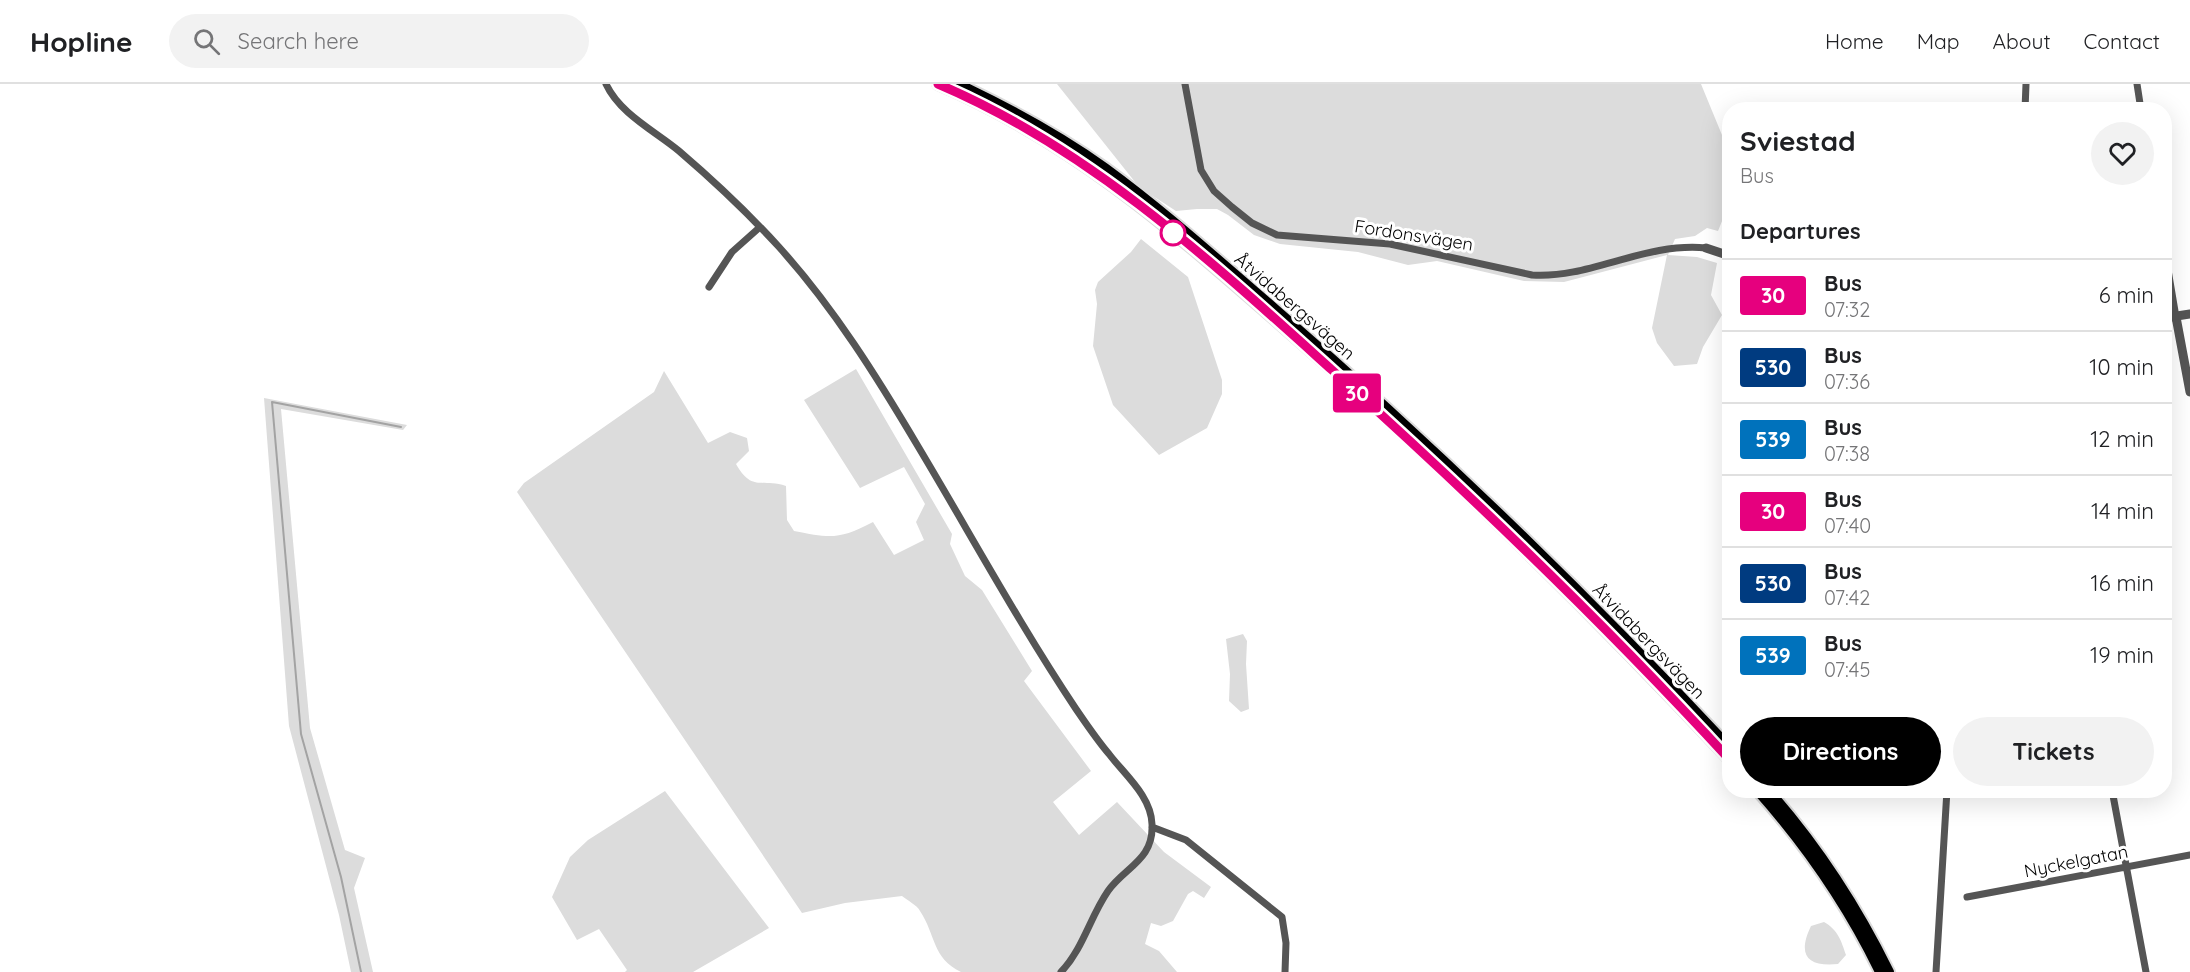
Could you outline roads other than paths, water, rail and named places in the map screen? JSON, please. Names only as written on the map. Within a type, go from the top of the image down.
[{"type":"main road","name":"Åtvidabergsvägen","points":[[938,84],[1012,119],[1070,154],[1125,193],[1225,276],[1460,487],[1579,604],[1722,752]]},
{"type":"main road","name":"Åtvidabergsvägen","points":[[958,84],[1024,117],[1104,168],[1158,210],[1310,340],[1513,528],[1722,740]]},
{"type":"main road","points":[[1764,798],[1821,872],[1842,904],[1880,972]]},
{"type":"main road","points":[[1774,798],[1806,837],[1849,899],[1889,972]]},
{"type":"street","points":[[606,84],[616,100],[626,110],[706,175],[760,227],[816,290],[851,339],[1074,706],[1140,793],[1151,817],[1150,843],[1141,859],[1109,890],[1078,950],[1061,972]]},
{"type":"street","name":"Fordonsvägen","points":[[1185,84],[1201,170],[1206,181],[1214,191],[1252,223],[1277,235],[1390,244],[1532,275],[1546,276],[1675,247],[1706,248],[1722,253]]},
{"type":"street","points":[[2025,102],[2026,84]]},
{"type":"street","points":[[2137,84],[2140,102]]},
{"type":"street","points":[[709,287],[732,252],[760,227]]},
{"type":"street","points":[[2172,293],[2190,392]]},
{"type":"street","points":[[2172,317],[2190,314]]},
{"type":"street","points":[[1936,972],[1947,798]]},
{"type":"street","points":[[2113,798],[2146,972]]},
{"type":"street","points":[[1152,827],[1186,840],[1282,918],[1286,943],[1285,972]]},
{"type":"street","name":"Nyckelgatan","points":[[1967,897],[2190,855]]},
{"type":"waterway","points":[[361,972],[341,877],[301,734],[272,402],[401,427]]}]
